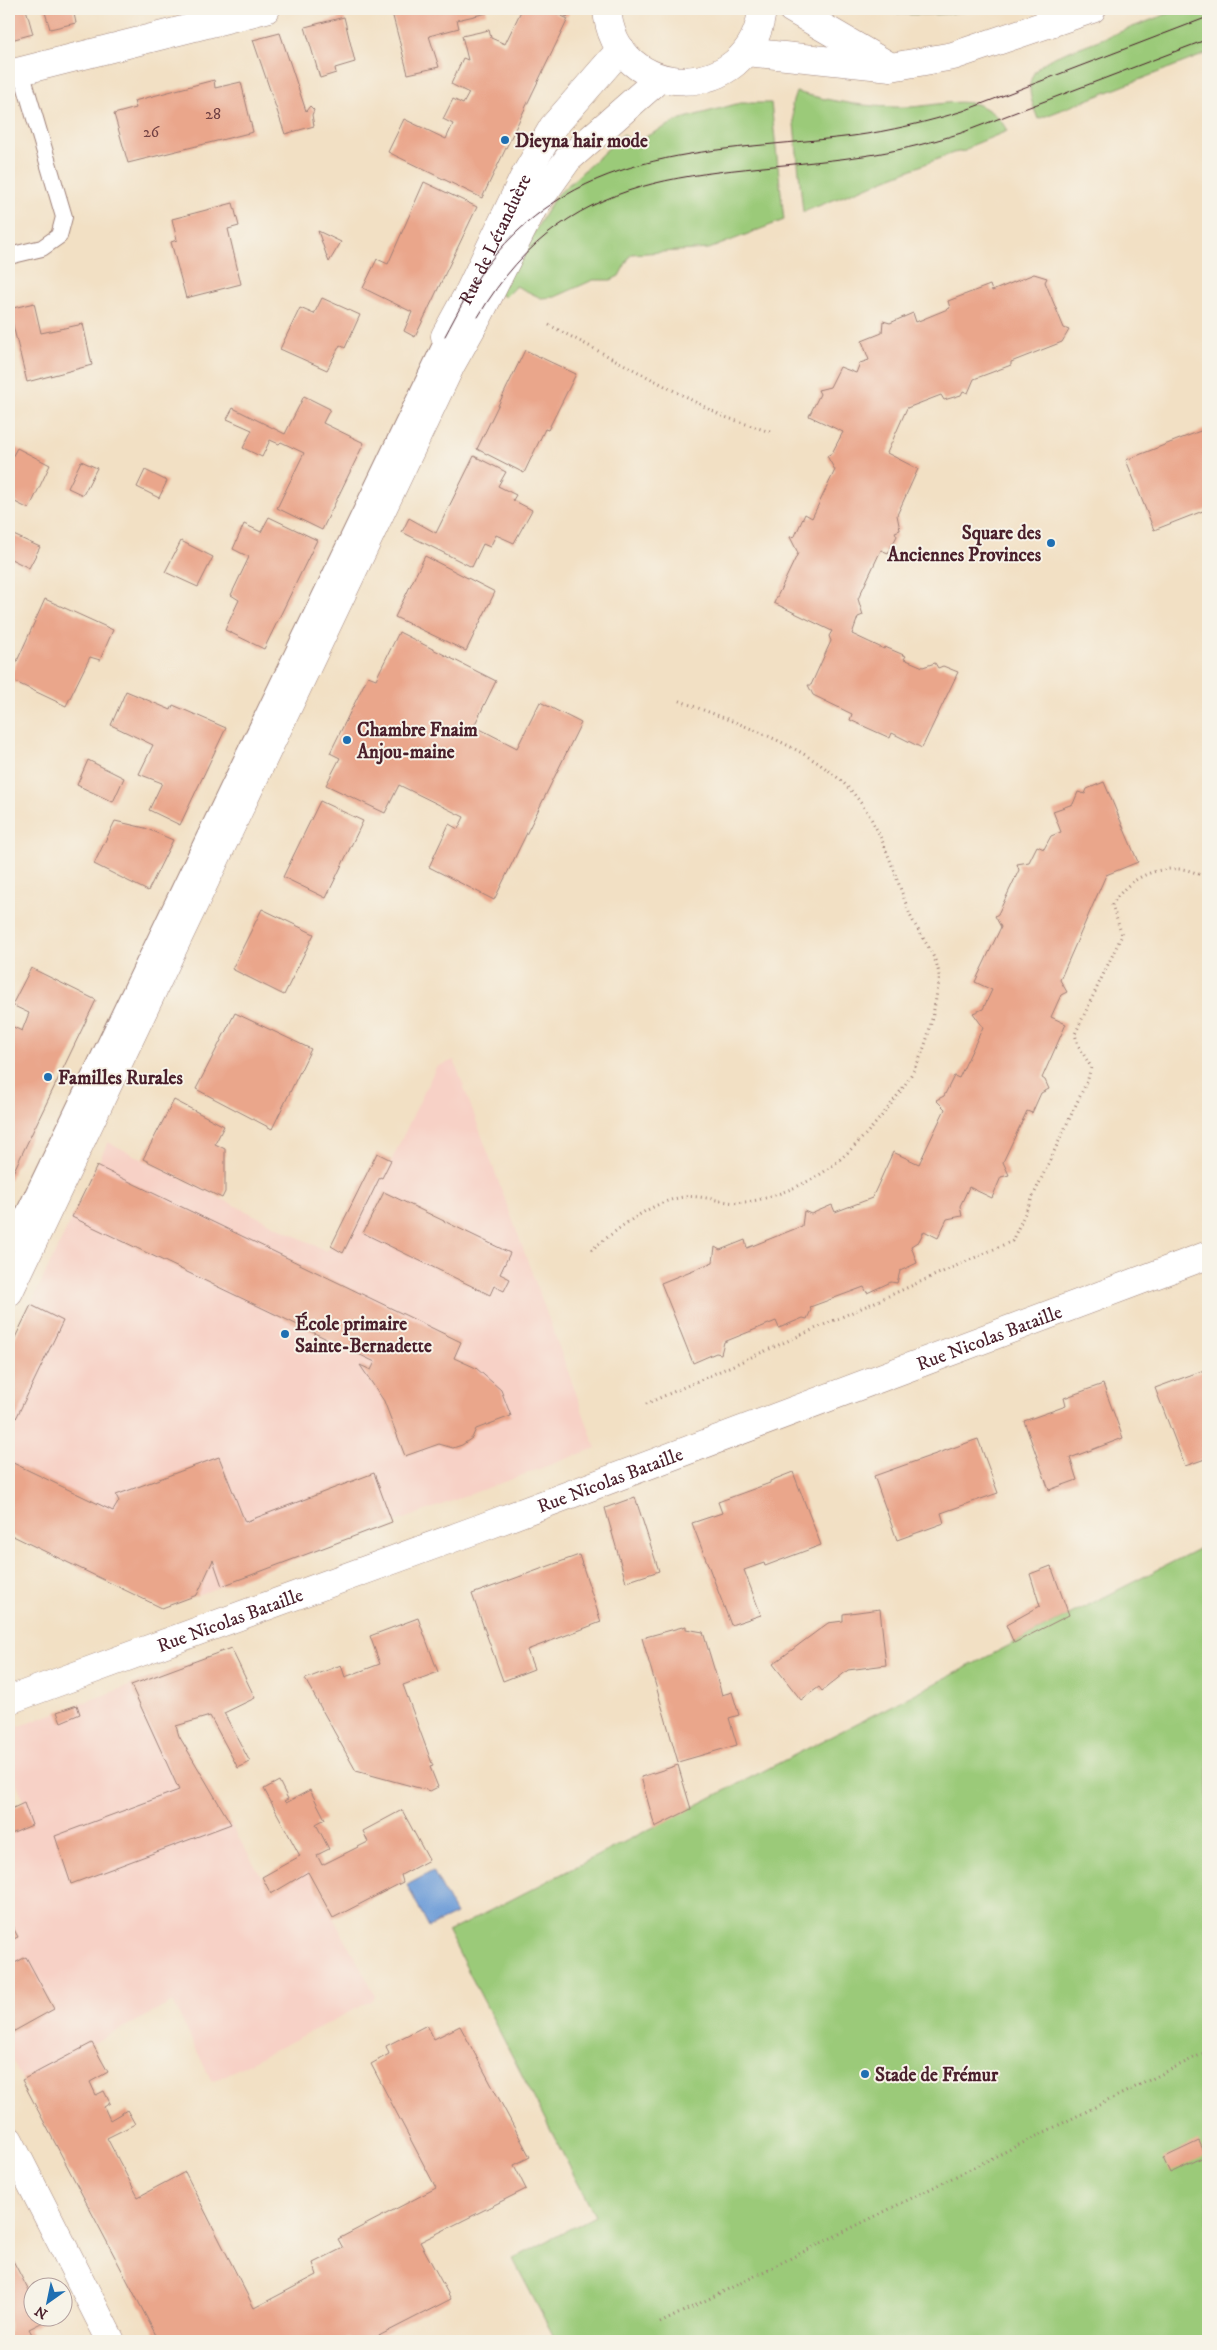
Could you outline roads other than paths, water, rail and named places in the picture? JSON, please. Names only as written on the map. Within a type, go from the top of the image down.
[{"type":"street","points":[[15,73],[266,9]]},
{"type":"street","points":[[607,9],[610,28],[621,50],[639,66],[660,78],[680,82],[707,78],[728,68],[746,52],[758,30],[762,9]]},
{"type":"street","points":[[792,9],[891,67]]},
{"type":"street","points":[[746,52],[891,67],[953,56],[1092,9]]},
{"type":"street","name":"Rue de Létanduère","points":[[444,336],[469,292],[523,179],[553,127],[621,50]]},
{"type":"street","name":"Rue de Létanduère","points":[[9,1292],[442,383],[533,208],[568,159],[660,78]]},
{"type":"street","name":"Rue Nicolas Bataille","points":[[9,1700],[478,1529],[1208,1255]]},
{"type":"street","points":[[9,2140],[111,2341]]},
{"type":"lane","points":[[9,256],[42,248],[59,236],[64,217],[15,73]]},
{"type":"lane","points":[[9,1244],[444,336]]},
{"type":"water","points":[[433,1871],[456,1914],[429,1927],[407,1885]]},
{"type":"tram line","points":[[445,336],[481,273],[524,225],[565,196],[608,175],[654,161],[702,152],[853,136],[895,129],[936,119],[963,111],[1208,17]]},
{"type":"tram line","points":[[478,317],[516,264],[558,226],[604,200],[653,184],[705,174],[876,154],[929,142],[961,133],[1208,39]]},
{"type":"place","name":"Dieyna hair mode","points":[[505,140]]},
{"type":"place","name":"Square des Anciennes Provinces","points":[[1051,543]]},
{"type":"place","name":"Chambre Fnaim Anjou-maine","points":[[347,740]]},
{"type":"place","name":"Familles Rurales","points":[[48,1077]]},
{"type":"place","name":"École primaire Sainte-Bernadette","points":[[285,1334]]},
{"type":"place","name":"Stade de Frémur","points":[[865,2074]]}]
